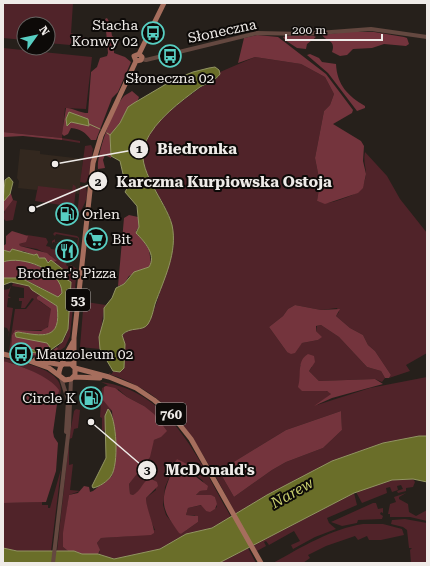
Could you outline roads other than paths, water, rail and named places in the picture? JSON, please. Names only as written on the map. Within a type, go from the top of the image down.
[{"type":"main road","points":[[141,56],[164,3]]},
{"type":"main road","name":"53","points":[[72,378],[74,367],[74,338],[93,162],[101,136],[136,62],[134,56],[141,56]]},
{"type":"main road","name":"53","points":[[60,376],[58,370],[74,338]]},
{"type":"main road","points":[[3,354],[62,364],[68,363],[74,367]]},
{"type":"main road","points":[[21,358],[47,367],[65,380],[72,378]]},
{"type":"main road","name":"760","points":[[74,367],[114,379],[142,392],[168,411],[187,433],[261,563]]},
{"type":"main road","name":"760","points":[[72,378],[88,376],[114,379]]},
{"type":"street","name":"Słoneczna","points":[[141,56],[151,58],[257,33],[299,34],[371,29],[427,37]]},
{"type":"street","points":[[60,376],[68,400],[67,438]]},
{"type":"street","points":[[52,563],[71,411],[72,378]]},
{"type":"water","points":[[215,67],[219,70],[220,74],[213,80],[200,87],[169,112],[155,126],[145,143],[143,153],[147,174],[169,216],[172,225],[172,255],[148,324],[143,328],[125,332],[122,335],[125,344],[124,368],[120,372],[113,371],[100,349],[99,337],[104,319],[104,308],[112,298],[116,288],[124,284],[134,272],[149,267],[151,262],[151,253],[143,240],[136,233],[139,227],[137,206],[125,192],[129,185],[126,175],[123,174],[120,161],[111,156],[110,135],[120,123],[128,107],[173,80],[193,72]]},
{"type":"water","points":[[69,112],[88,119],[89,126],[71,122],[67,126],[66,119]]},
{"type":"water","points":[[9,177],[13,182],[10,194],[3,202],[5,180]]},
{"type":"water","points":[[12,249],[34,255],[37,254],[39,258],[45,258],[48,263],[51,260],[65,271],[66,279],[71,282],[68,329],[62,342],[45,354],[14,350],[13,347],[15,346],[44,352],[50,347],[47,343],[16,337],[15,333],[18,332],[42,335],[53,331],[58,317],[57,306],[32,290],[29,286],[11,282],[3,285],[3,278],[21,278],[58,297],[62,293],[60,285],[55,277],[40,266],[11,260],[3,262],[3,250],[10,252]]},
{"type":"water","points":[[108,409],[111,414],[115,431],[116,452],[114,470],[106,482],[93,488],[92,486],[106,458],[105,416]]},
{"type":"water","name":"Narew","points":[[419,436],[427,436],[427,482],[413,479],[392,480],[354,493],[219,563],[3,563],[3,548],[17,551],[74,551],[82,554],[98,554],[114,559],[160,549],[186,534],[212,528],[267,495],[332,461],[383,443]]},
{"type":"waterway","points":[[89,124],[100,129]]},
{"type":"place","name":"Stacha Konwy 02","points":[[153,33]]},
{"type":"place","name":"Słoneczna 02","points":[[170,56]]},
{"type":"place","name":"Biedronka","points":[[55,164]]},
{"type":"place","name":"Karczma Kurpiowska Ostoja","points":[[32,209]]},
{"type":"place","name":"Orlen","points":[[67,214]]},
{"type":"place","name":"Bit","points":[[96,239]]},
{"type":"place","name":"Brother's Pizza","points":[[67,251]]},
{"type":"place","name":"Mauzoleum 02","points":[[21,354]]},
{"type":"place","name":"Circle K","points":[[91,398]]},
{"type":"place","name":"McDonald's","points":[[91,422]]}]
